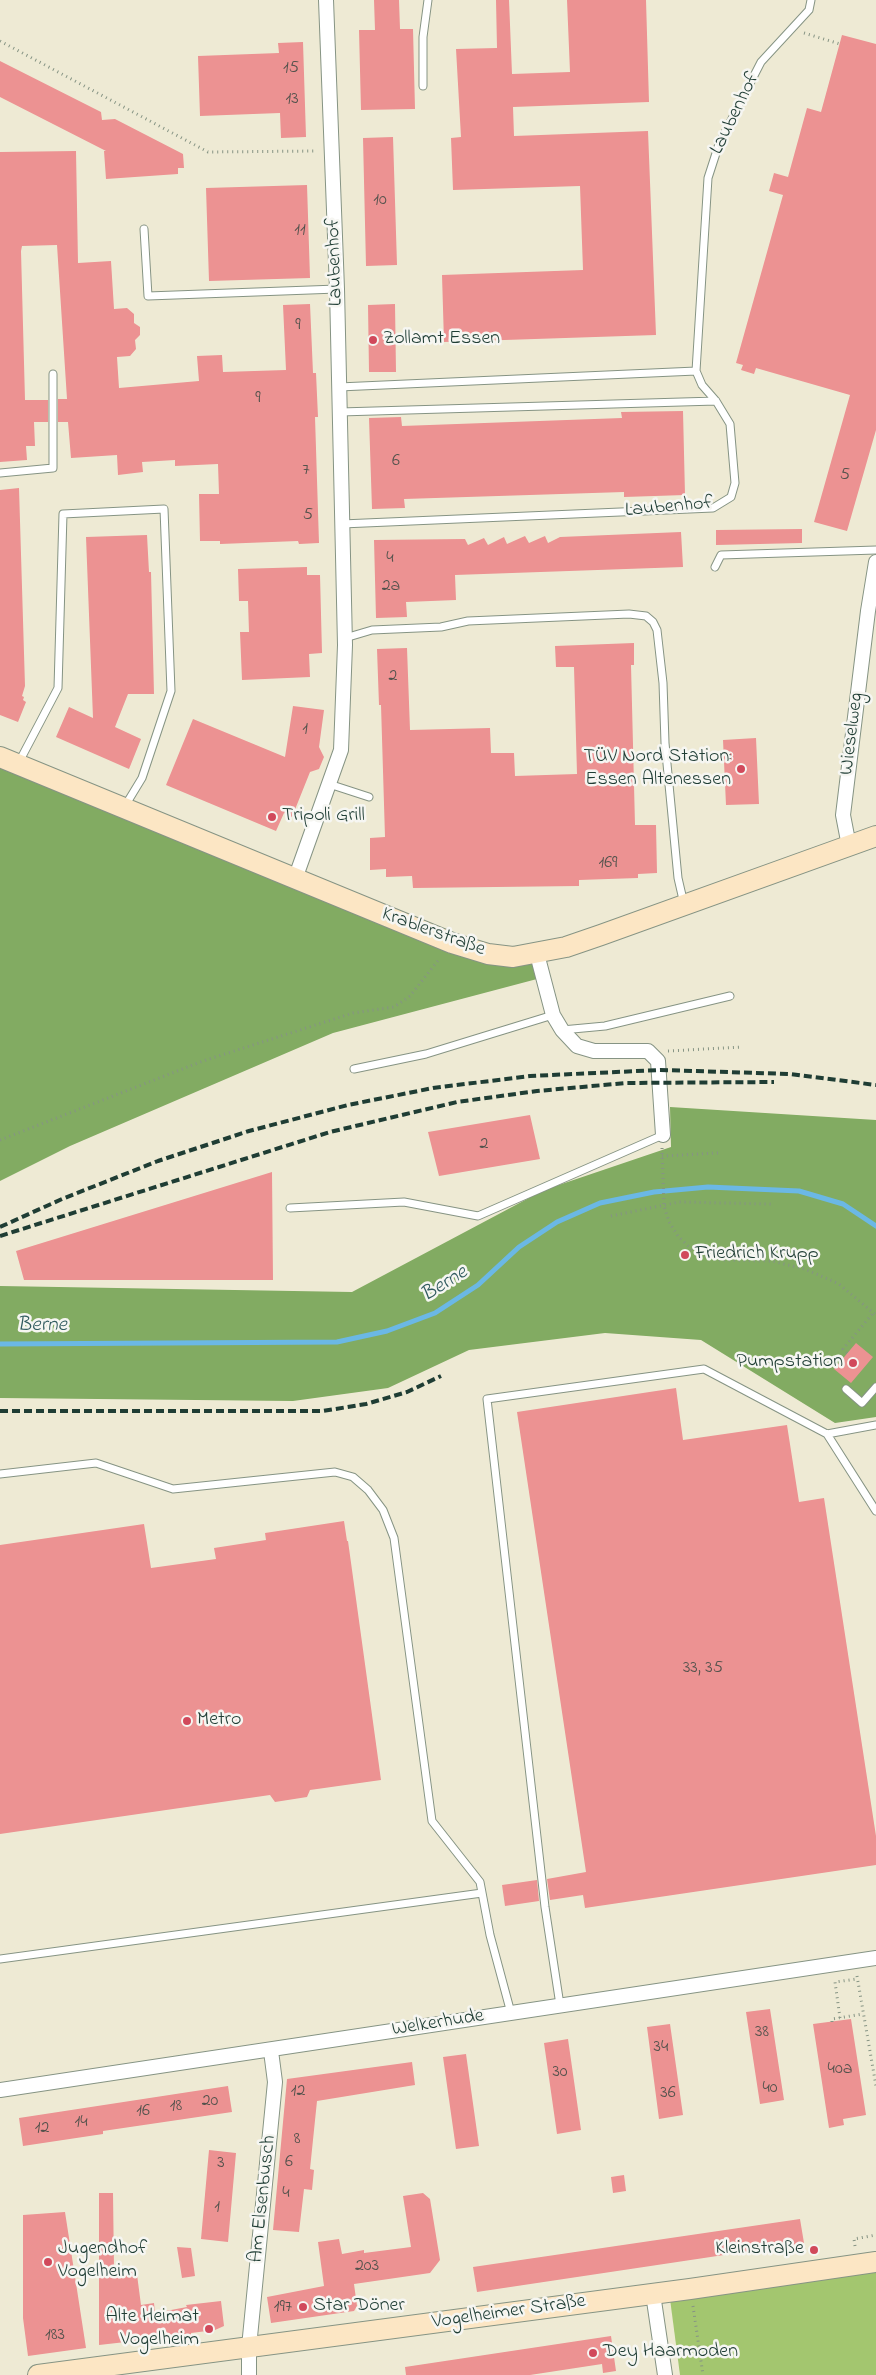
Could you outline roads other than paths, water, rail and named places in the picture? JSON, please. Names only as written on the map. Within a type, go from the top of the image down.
[{"type":"street","name":"Laubenhof","points":[[295,879],[341,750],[345,638],[340,388],[326,0]]},
{"type":"street","name":"Wieselweg","points":[[849,846],[843,815],[872,611],[876,562]]},
{"type":"street","name":"Krablerstraße","points":[[9,761],[462,946],[488,954],[513,957],[537,954],[592,938],[876,836]]},
{"type":"street","points":[[537,954],[553,1015],[562,1030],[578,1046],[594,1051],[648,1052],[658,1061],[663,1135]]},
{"type":"street","name":"Welkerhude","points":[[0,2090],[271,2051],[560,2005],[876,1958]]},
{"type":"street","name":"Am Elsenbusch","points":[[250,2375],[249,2347],[275,2082],[271,2051]]},
{"type":"street","name":"Vogelheimer Straße","points":[[38,2375],[654,2294],[876,2262]]},
{"type":"street","points":[[654,2294],[666,2375]]},
{"type":"lane","points":[[423,86],[423,37],[428,0]]},
{"type":"lane","name":"Laubenhof","points":[[342,524],[713,508],[731,497],[735,483],[730,424],[716,401],[702,385],[696,371],[708,178],[719,144],[761,62],[809,10],[811,0]]},
{"type":"lane","points":[[144,229],[148,296],[337,289]]},
{"type":"lane","points":[[340,388],[696,371]]},
{"type":"lane","points":[[0,473],[53,468],[53,374]]},
{"type":"lane","points":[[340,412],[716,401]]},
{"type":"lane","points":[[9,761],[58,688],[63,514],[164,509],[171,691],[142,778],[124,808]]},
{"type":"lane","points":[[715,567],[721,555],[876,550]]},
{"type":"lane","points":[[345,638],[372,630],[441,627],[468,620],[630,614],[646,616],[653,622],[656,630],[663,683],[665,743],[677,868],[684,904]]},
{"type":"lane","points":[[329,784],[369,797]]},
{"type":"lane","points":[[562,1030],[605,1026],[730,996]]},
{"type":"lane","points":[[354,1069],[426,1054],[553,1015]]},
{"type":"lane","points":[[290,1208],[404,1202],[478,1216],[663,1135]]},
{"type":"lane","points":[[560,2005],[544,1898],[487,1400],[704,1369],[827,1434],[876,1511]]},
{"type":"lane","points":[[846,1389],[862,1403],[876,1387]]},
{"type":"lane","points":[[827,1434],[876,1425]]},
{"type":"lane","points":[[0,1474],[96,1463],[173,1490],[335,1472],[353,1477],[368,1490],[383,1510],[394,1538],[432,1821],[480,1882],[490,1935],[511,2013]]},
{"type":"lane","points":[[0,1959],[482,1892]]},
{"type":"waterway","name":"Berne","points":[[0,1344],[337,1342],[387,1331],[435,1313],[478,1285],[519,1247],[557,1222],[600,1203],[654,1192],[708,1187],[799,1191],[843,1204],[876,1226]]},
{"type":"railway","points":[[0,1227],[62,1199],[158,1161],[249,1131],[348,1105],[433,1088],[530,1076],[660,1070],[790,1074],[876,1085]]},
{"type":"railway","points":[[0,1236],[330,1132],[457,1102],[537,1091],[626,1083],[774,1082]]},
{"type":"railway","points":[[0,1411],[323,1411],[366,1404],[407,1392],[441,1376]]},
{"type":"place","name":"Zollamt Essen","points":[[373,340]]},
{"type":"place","name":"TÜV Nord Station: Essen Altenessen","points":[[741,769]]},
{"type":"place","name":"Tripoli Grill","points":[[272,817]]},
{"type":"place","name":"Friedrich Krupp","points":[[685,1255]]},
{"type":"place","name":"Pumpstation","points":[[853,1363]]},
{"type":"place","name":"Metro","points":[[187,1721]]},
{"type":"place","name":"Kleinstraße","points":[[814,2250]]},
{"type":"place","name":"Jugendhof Vogelheim","points":[[48,2262]]},
{"type":"place","name":"Star Döner","points":[[303,2307]]},
{"type":"place","name":"Alte Heimat Vogelheim","points":[[209,2329]]},
{"type":"place","name":"Dey Haarmoden","points":[[593,2353]]}]
